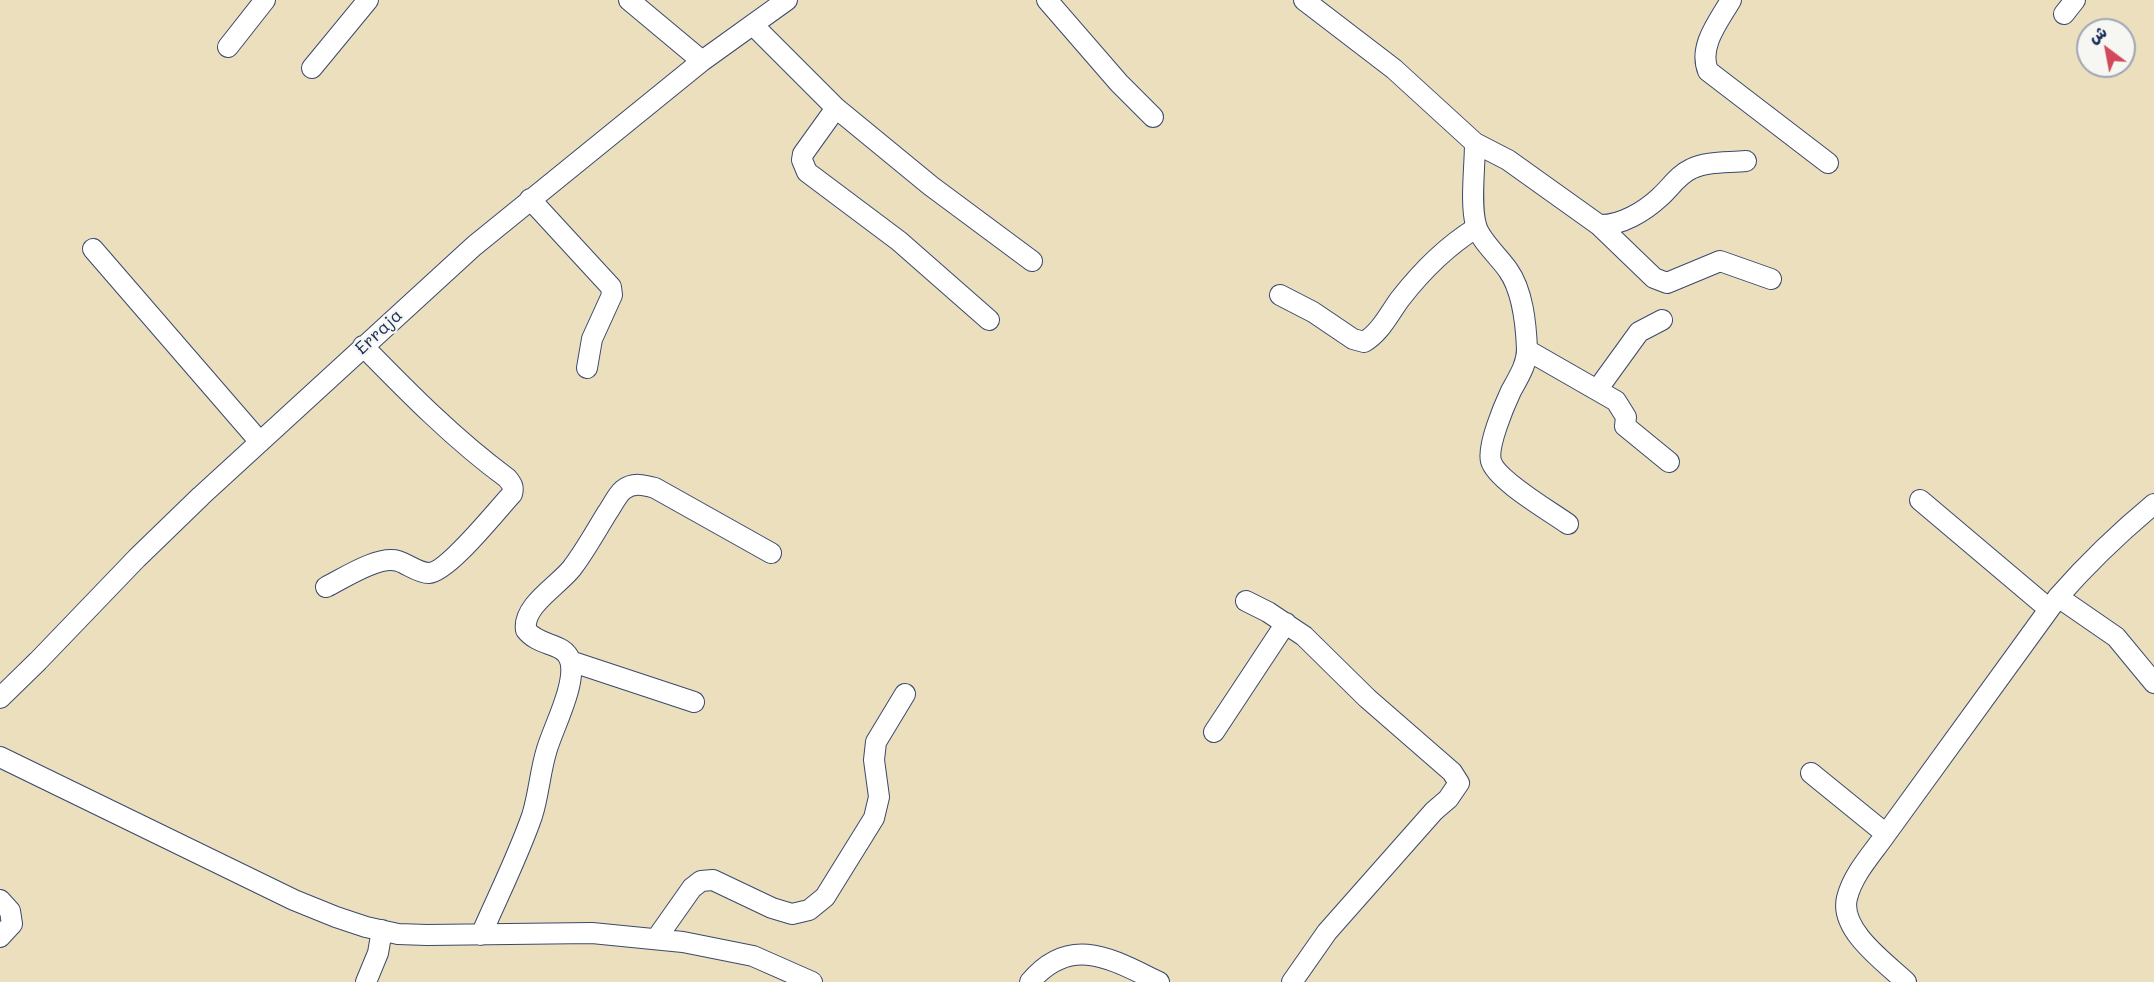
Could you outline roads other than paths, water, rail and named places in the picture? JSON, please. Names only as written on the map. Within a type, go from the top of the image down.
[{"type":"street","points":[[228,47],[266,0]]},
{"type":"street","points":[[312,68],[368,0]]},
{"type":"street","points":[[629,0],[702,61]]},
{"type":"street","name":"Erraja","points":[[0,698],[201,496],[474,246],[702,61],[787,0]]},
{"type":"street","points":[[1047,0],[1153,117]]},
{"type":"street","points":[[1304,0],[1394,69],[1475,143],[1508,160],[1599,225],[1654,278],[1667,283],[1720,261],[1771,279]]},
{"type":"street","points":[[1731,0],[1707,45],[1705,63],[1708,71],[1828,163]]},
{"type":"street","points":[[753,25],[836,108],[931,186],[1032,261]]},
{"type":"street","points":[[836,108],[803,154],[802,160],[807,172],[907,248],[989,320]]},
{"type":"street","points":[[1475,143],[1476,228],[1510,272],[1516,285],[1521,300],[1527,350],[1526,362],[1509,395],[1494,436],[1490,459],[1494,468],[1509,483],[1568,524]]},
{"type":"street","points":[[1599,225],[1617,224],[1649,206],[1679,176],[1690,169],[1702,165],[1746,161]]},
{"type":"street","points":[[530,199],[611,287],[610,304],[592,339],[587,368]]},
{"type":"street","points":[[1280,295],[1314,312],[1353,339],[1364,342],[1375,334],[1401,298],[1428,267],[1460,237],[1476,228]]},
{"type":"street","points":[[93,249],[260,442]]},
{"type":"street","points":[[1596,390],[1639,332],[1662,320]]},
{"type":"street","points":[[326,587],[368,566],[388,560],[397,561],[422,572],[436,571],[452,560],[512,494],[514,488],[507,478],[471,452],[424,408],[363,346]]},
{"type":"street","points":[[1527,350],[1616,401],[1626,417],[1625,426],[1670,462]]},
{"type":"street","points":[[481,935],[531,817],[538,794],[546,750],[566,699],[571,670],[570,661],[562,649],[537,640],[526,630],[527,618],[532,609],[572,568],[624,490],[633,485],[655,488],[771,553]]},
{"type":"street","points":[[1920,500],[2054,603],[2116,637],[2154,683]]},
{"type":"street","points":[[1906,982],[1862,940],[1852,926],[1847,910],[1850,888],[1860,870],[2054,603],[2107,544],[2154,504]]},
{"type":"street","points":[[1246,601],[1286,623],[1304,636],[1367,698],[1452,772],[1459,783],[1448,799],[1434,811],[1327,932],[1292,982]]},
{"type":"street","points":[[1214,732],[1286,623]]},
{"type":"street","points":[[570,661],[694,702]]},
{"type":"street","points":[[656,939],[692,888],[697,883],[706,880],[713,880],[772,908],[792,914],[809,910],[825,897],[874,818],[879,797],[874,760],[876,742],[905,694]]},
{"type":"street","points":[[0,757],[294,900],[336,918],[382,930],[426,935],[592,933],[656,939],[721,948],[753,956],[812,982]]},
{"type":"street","points":[[1811,773],[1886,834]]},
{"type":"street","points":[[0,900],[10,911],[12,924],[0,937]]},
{"type":"street","points":[[366,982],[378,953],[382,930]]},
{"type":"street","points":[[1030,982],[1049,963],[1060,957],[1087,954],[1109,958],[1160,982]]}]
